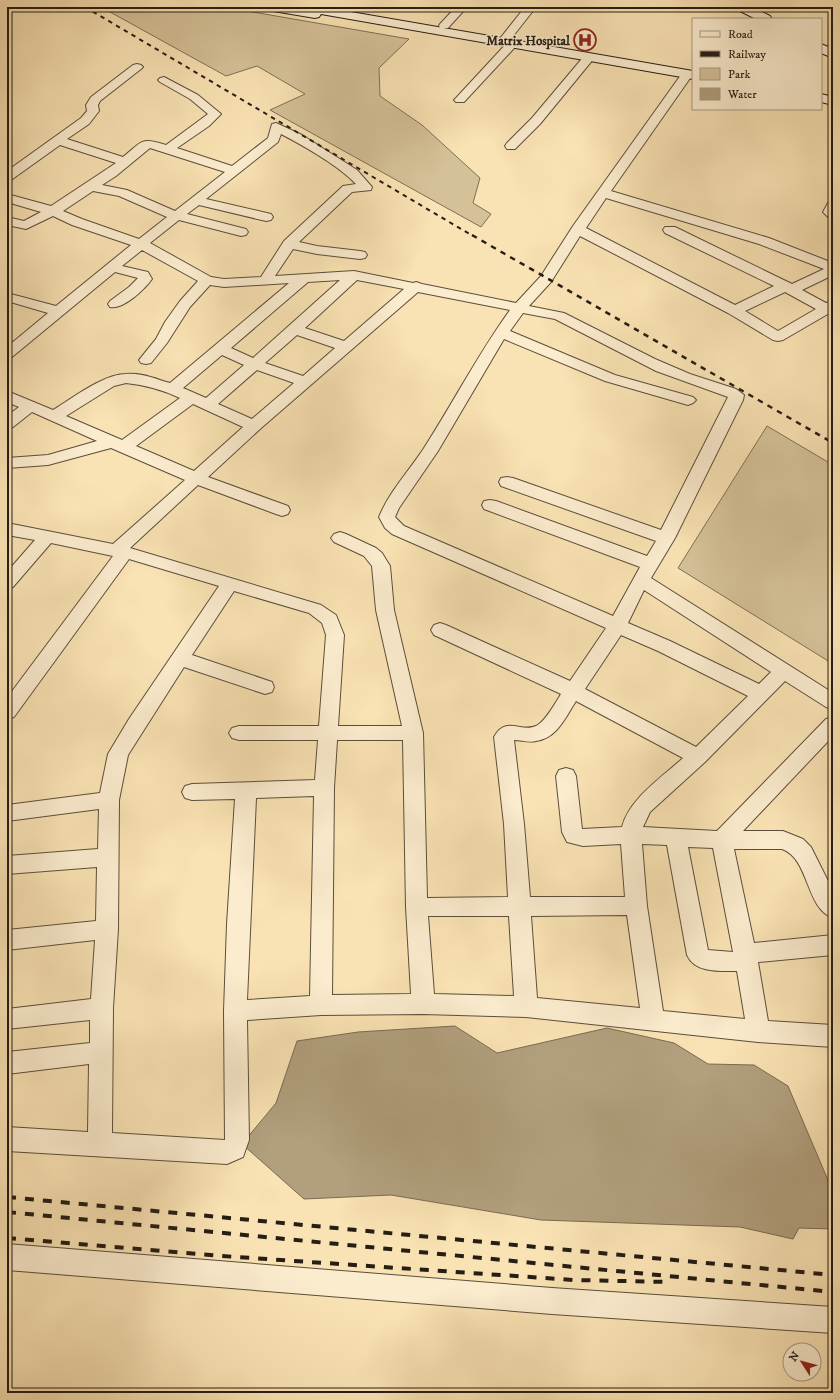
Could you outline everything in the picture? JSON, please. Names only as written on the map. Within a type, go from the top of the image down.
[{"type":"street","points":[[273,7],[459,38],[486,38]]},
{"type":"street","points":[[300,7],[464,34],[690,75],[578,229],[546,279],[519,308],[501,333],[430,451],[391,507],[388,517],[391,524],[398,530],[670,649],[762,694]]},
{"type":"street","points":[[330,7],[460,28],[486,38]]},
{"type":"street","points":[[444,26],[462,7]]},
{"type":"street","points":[[460,100],[509,42],[531,7]]},
{"type":"street","points":[[736,8],[747,18]]},
{"type":"street","points":[[736,8],[763,18]]},
{"type":"street","points":[[822,48],[833,54]]},
{"type":"street","points":[[511,146],[536,121],[589,56]]},
{"type":"street","points":[[822,56],[833,62]]},
{"type":"street","points":[[7,177],[88,118],[93,111],[92,105],[95,100],[137,67]]},
{"type":"street","points":[[164,80],[194,97],[216,114],[167,150]]},
{"type":"street","points":[[822,98],[833,100]]},
{"type":"street","points":[[7,354],[13,342],[59,311],[141,244],[198,201],[233,170],[274,139],[276,127],[298,138],[354,173],[366,187],[348,189],[289,244],[265,281]]},
{"type":"street","points":[[57,140],[126,162]]},
{"type":"street","points":[[7,221],[20,225],[26,225],[53,211],[91,187],[126,162],[148,143],[233,170]]},
{"type":"street","points":[[91,187],[122,193],[177,216],[241,232]]},
{"type":"street","points":[[604,193],[764,241],[833,269]]},
{"type":"street","points":[[7,198],[53,211],[77,222],[141,244],[207,280],[224,283],[354,275],[416,286],[560,316],[673,373],[731,392],[736,396],[666,538],[641,580],[617,626],[573,691],[548,727],[542,733],[534,735],[510,732],[504,737],[514,824],[518,908],[526,1007]]},
{"type":"street","points":[[198,201],[266,216]]},
{"type":"street","points":[[833,206],[830,212],[833,214]]},
{"type":"street","points":[[578,229],[733,310],[778,337],[829,307]]},
{"type":"street","points":[[670,230],[829,307]]},
{"type":"street","points":[[289,244],[317,250],[360,255]]},
{"type":"street","points":[[112,267],[137,273],[145,279],[134,290],[115,304]]},
{"type":"street","points":[[733,310],[833,269]]},
{"type":"street","points":[[207,404],[354,275]]},
{"type":"street","points":[[173,389],[304,278]]},
{"type":"street","points":[[146,360],[162,340],[172,322],[185,304],[207,280]]},
{"type":"street","points":[[7,712],[121,551],[254,426],[416,286]]},
{"type":"street","points":[[7,296],[59,311]]},
{"type":"street","points":[[295,328],[347,347]]},
{"type":"street","points":[[501,333],[610,378],[688,400]]},
{"type":"street","points":[[221,349],[254,364],[305,382]]},
{"type":"street","points":[[53,417],[109,383],[125,378],[143,380],[173,389],[254,426]]},
{"type":"street","points":[[7,396],[197,479],[282,510]]},
{"type":"street","points":[[7,463],[20,464],[52,460],[118,445],[192,398]]},
{"type":"street","points":[[7,424],[30,406]]},
{"type":"street","points":[[507,482],[666,538]]},
{"type":"street","points":[[490,505],[651,564]]},
{"type":"street","points":[[7,528],[121,551],[315,610],[330,620],[335,635],[324,788],[321,1005]]},
{"type":"street","points":[[7,583],[48,536]]},
{"type":"street","points":[[340,538],[370,552],[376,557],[380,566],[385,610],[413,733],[418,907],[423,1004]]},
{"type":"street","points":[[641,580],[833,702]]},
{"type":"street","points":[[100,1145],[102,1008],[107,929],[109,800],[118,754],[230,584]]},
{"type":"street","points":[[440,630],[573,691],[698,757]]},
{"type":"street","points":[[180,658],[265,687]]},
{"type":"street","points":[[653,1021],[636,906],[631,835],[634,821],[643,806],[698,757],[762,694],[783,670]]},
{"type":"street","points":[[722,840],[833,724]]},
{"type":"street","points":[[239,733],[413,733]]},
{"type":"street","points":[[566,776],[572,832],[574,836],[583,838],[631,835],[722,840],[783,840],[796,845],[804,853],[829,897]]},
{"type":"street","points":[[192,792],[324,788]]},
{"type":"street","points":[[7,1139],[227,1152],[234,1149],[237,1140],[235,1011],[238,924],[246,790]]},
{"type":"street","points":[[7,813],[109,800]]},
{"type":"street","points":[[676,838],[698,955],[700,958],[707,961],[746,958],[833,945]]},
{"type":"street","points":[[722,840],[746,958],[758,1031]]},
{"type":"street","points":[[7,865],[108,857]]},
{"type":"street","points":[[418,907],[518,908],[636,906]]},
{"type":"street","points":[[7,940],[107,929]]},
{"type":"street","points":[[235,1011],[321,1005],[423,1004],[526,1007],[758,1031],[833,1036]]},
{"type":"street","points":[[7,1019],[102,1008]]},
{"type":"street","points":[[7,1063],[102,1052]]},
{"type":"street","points":[[7,1257],[552,1301],[833,1320]]},
{"type":"green space","points":[[101,7],[224,7],[409,39],[379,68],[380,96],[422,125],[480,178],[473,203],[491,214],[481,227],[270,110],[305,94],[257,66],[226,76]]},
{"type":"green space","points":[[767,426],[833,465],[833,664],[678,568]]},
{"type":"water","points":[[455,1026],[497,1053],[607,1028],[674,1043],[708,1064],[754,1065],[788,1086],[833,1192],[833,1229],[799,1228],[793,1239],[740,1227],[541,1220],[391,1195],[304,1199],[242,1144],[276,1103],[297,1041],[358,1032]]},
{"type":"railway","points":[[85,7],[473,236]]},
{"type":"railway","points":[[472,235],[833,443]]},
{"type":"railway","points":[[7,1197],[833,1275]]},
{"type":"railway","points":[[7,1212],[833,1292]]},
{"type":"railway","points":[[7,1238],[222,1256],[574,1280],[669,1282]]},
{"type":"place","name":"Matrix Hospital","points":[[585,40]]}]
